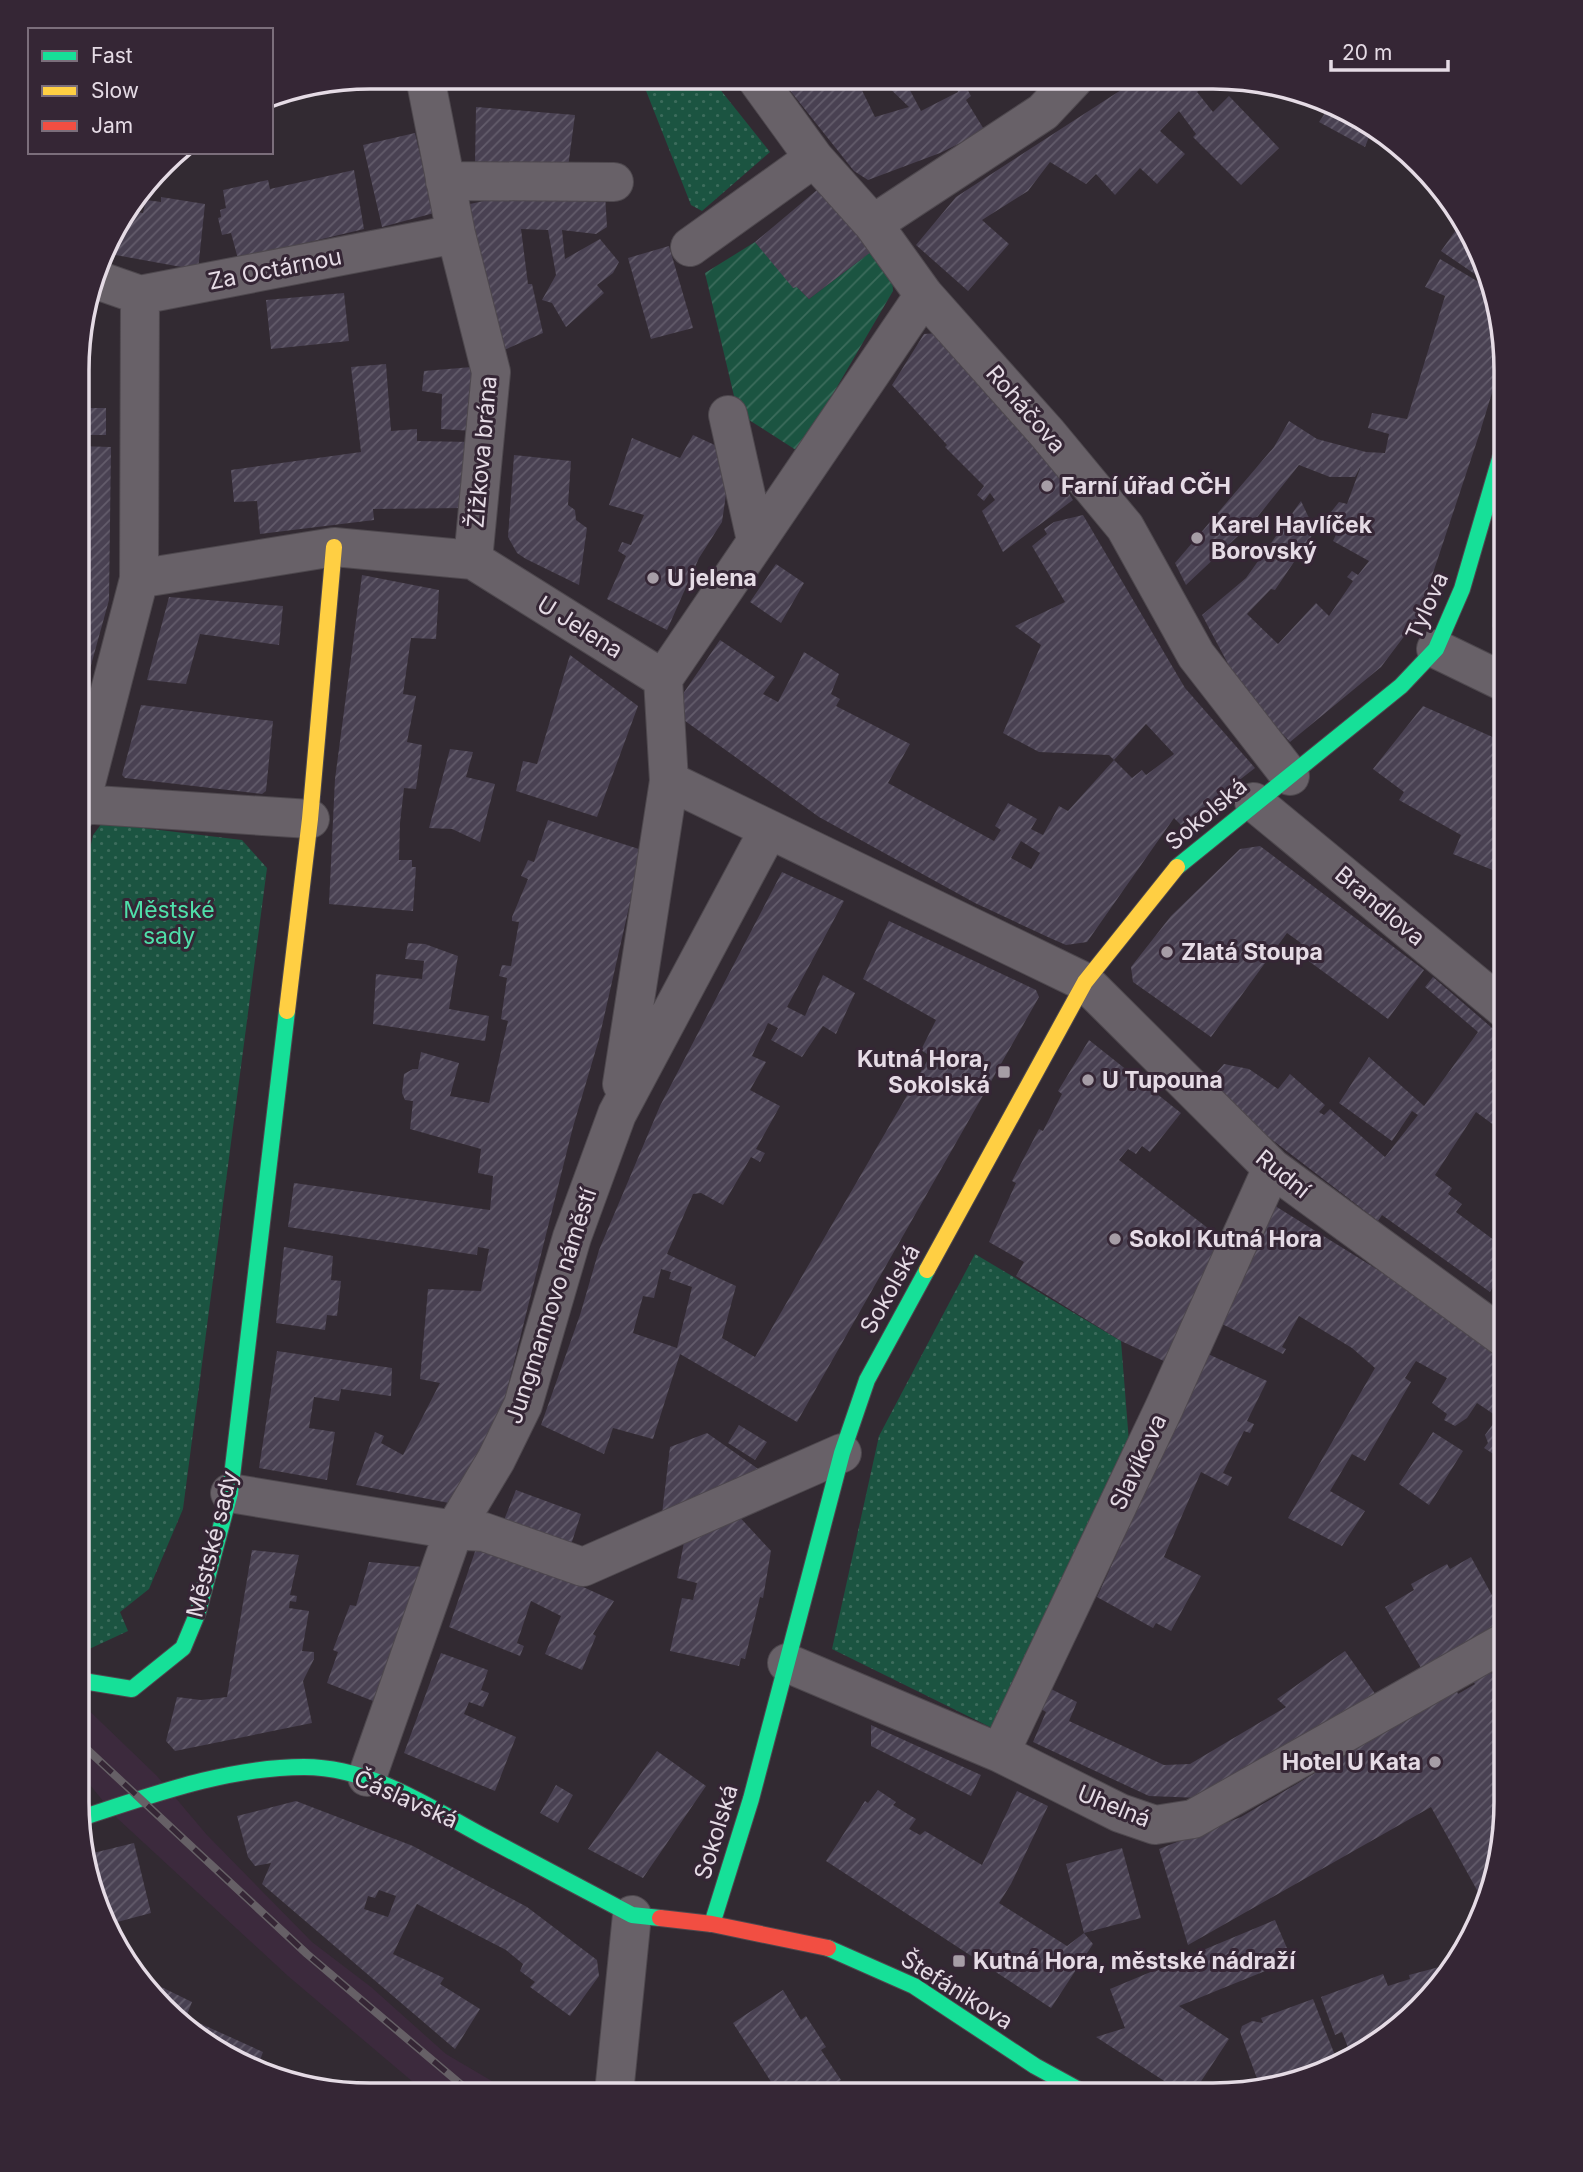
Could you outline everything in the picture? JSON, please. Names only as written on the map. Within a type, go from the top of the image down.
[{"type":"street","name":"Žižkova brána","points":[[427,89],[456,234],[491,372],[473,560]]},
{"type":"street","name":"Roháčova","points":[[764,89],[814,158],[873,224],[924,295],[1048,432],[1125,527],[1196,655],[1290,776]]},
{"type":"street","points":[[873,224],[1043,112],[1063,89]]},
{"type":"street","points":[[690,247],[814,158]]},
{"type":"street","points":[[445,181],[614,183]]},
{"type":"street","name":"Za Octárnou","points":[[139,295],[456,234]]},
{"type":"street","points":[[89,737],[139,579],[139,295],[103,282]]},
{"type":"street","points":[[663,679],[755,540],[814,461],[924,295]]},
{"type":"street","points":[[728,415],[755,540]]},
{"type":"street","name":"Tylova","points":[[1290,776],[1401,686],[1436,649],[1462,589],[1494,479]]},
{"type":"street","points":[[139,579],[334,547]]},
{"type":"street","name":"U Jelena","points":[[334,547],[473,560],[663,679]]},
{"type":"street","name":"Městské sady","points":[[89,1682],[132,1689],[183,1648],[198,1612],[230,1493],[310,818],[334,547]]},
{"type":"street","points":[[1436,649],[1494,676]]},
{"type":"street","name":"Jungmannovo náměstí","points":[[617,1114],[669,781],[663,679]]},
{"type":"street","name":"Sokolská","points":[[712,1924],[751,1799],[842,1453],[867,1380],[1085,982],[1180,864],[1254,802],[1290,776]]},
{"type":"street","points":[[669,781],[1085,982]]},
{"type":"street","name":"Brandlova","points":[[1254,802],[1494,1000]]},
{"type":"street","points":[[89,807],[310,818]]},
{"type":"street","name":"Jungmannovo náměstí","points":[[366,1777],[454,1530],[496,1460],[523,1405],[572,1237],[617,1114],[768,831]]},
{"type":"street","name":"Rudní","points":[[1085,982],[1272,1168],[1494,1330]]},
{"type":"street","name":"Slavíkova","points":[[1000,1753],[1164,1408],[1272,1168]]},
{"type":"street","points":[[230,1493],[454,1530],[484,1532],[583,1567],[842,1453]]},
{"type":"street","name":"Uhelná","points":[[787,1663],[1000,1753],[1120,1813],[1155,1825],[1193,1819],[1494,1648]]},
{"type":"street","name":"Čáslavská","points":[[90,1815],[158,1793],[253,1771],[305,1767],[334,1769],[366,1777],[428,1805],[632,1915],[712,1924]]},
{"type":"street","points":[[615,2083],[632,1915]]},
{"type":"street","name":"Štefánikova","points":[[712,1924],[835,1949],[914,1986],[1035,2066],[1066,2083]]},
{"type":"shaded area","points":[[89,1711],[157,1776],[207,1835],[312,1942],[371,1987],[446,2054],[495,2083],[414,2083],[288,1976],[117,1818],[89,1784]]},
{"type":"green space","points":[[645,89],[720,89],[770,152],[702,211],[691,205]]},
{"type":"green space","points":[[755,242],[793,287],[797,287],[809,299],[872,251],[892,275],[893,291],[799,452],[738,413],[705,273]]},
{"type":"green space","name":"Městské sady","points":[[102,823],[242,840],[267,868],[183,1509],[149,1589],[120,1612],[128,1631],[89,1649],[89,854],[93,835]]},
{"type":"green space","points":[[975,1254],[1121,1341],[1129,1442],[992,1728],[832,1649],[879,1436]]},
{"type":"building","points":[[789,89],[861,89],[875,117],[909,107],[890,89],[909,89],[921,111],[958,92],[957,89],[967,89],[971,96],[966,100],[985,131],[940,153],[868,180],[854,171]]},
{"type":"building","points":[[1123,89],[1201,89],[1197,92],[1213,112],[1229,96],[1279,148],[1241,185],[1193,137],[1196,134],[1179,111],[1160,131],[1185,154],[1157,184],[1140,168],[1115,195],[1096,174],[1086,184],[1050,162],[1028,191],[982,220],[1009,244],[968,291],[916,245],[956,197]]},
{"type":"building","points":[[476,107],[575,115],[567,175],[475,164]]},
{"type":"building","points":[[1325,113],[1337,118],[1369,137],[1365,147],[1319,122]]},
{"type":"building","points":[[415,133],[434,213],[382,227],[363,145]]},
{"type":"building","points":[[354,170],[364,229],[238,259],[231,233],[222,235],[218,218],[221,217],[220,210],[226,208],[223,190],[268,180],[270,189]]},
{"type":"building","points":[[817,190],[872,251],[809,299],[797,287],[793,288],[755,242]]},
{"type":"building","points":[[605,194],[607,227],[596,234],[562,230],[565,259],[600,239],[619,262],[613,273],[597,285],[604,293],[566,327],[552,303],[542,300],[556,275],[548,230],[521,229],[528,284],[532,284],[543,333],[502,351],[479,300],[470,204],[506,196]]},
{"type":"building","points":[[161,197],[205,204],[198,270],[114,255],[138,212],[143,213],[146,200],[161,202]]},
{"type":"building","points":[[1456,230],[1477,276],[1441,251]]},
{"type":"building","points":[[669,246],[693,328],[651,339],[628,258]]},
{"type":"building","points":[[1440,259],[1480,283],[1491,333],[1494,386],[1418,618],[1381,667],[1290,742],[1243,692],[1202,615],[1246,578],[1301,501],[1309,518],[1321,522],[1275,590],[1271,589],[1247,614],[1278,644],[1316,603],[1329,616],[1353,581],[1347,577],[1352,571],[1358,575],[1369,561],[1333,541],[1341,524],[1327,517],[1339,502],[1347,504],[1361,466],[1355,477],[1330,477],[1299,465],[1255,520],[1186,585],[1175,563],[1274,447],[1289,421],[1317,439],[1366,452],[1385,453],[1389,434],[1368,428],[1372,413],[1407,419],[1445,296],[1425,287]]},
{"type":"building","points":[[344,293],[349,341],[271,349],[266,300]]},
{"type":"building","points":[[939,333],[1041,449],[1073,500],[1003,552],[982,511],[995,500],[990,493],[984,501],[977,495],[984,486],[945,447],[947,445],[892,385],[924,334]]},
{"type":"building","points":[[386,364],[391,431],[417,429],[417,441],[473,442],[464,508],[373,509],[374,520],[260,534],[257,501],[234,502],[231,470],[361,452],[351,367]]},
{"type":"building","points":[[472,367],[473,431],[441,429],[442,394],[422,391],[424,371]]},
{"type":"building","points":[[89,408],[106,408],[106,435],[89,435]]},
{"type":"building","points":[[693,435],[732,453],[722,522],[699,558],[667,630],[607,599],[626,556],[618,551],[622,542],[631,545],[644,515],[609,505],[632,438],[680,458]]},
{"type":"building","points":[[89,446],[111,447],[109,600],[89,672]]},
{"type":"building","points":[[514,455],[571,461],[568,505],[575,510],[576,520],[587,528],[579,585],[517,553],[508,537]]},
{"type":"building","points":[[1083,515],[1185,688],[1255,768],[1181,825],[1174,818],[1087,942],[1066,945],[975,903],[819,817],[681,718],[678,701],[720,640],[775,677],[763,694],[778,702],[804,652],[839,674],[831,694],[840,699],[836,706],[910,744],[888,783],[994,841],[1001,830],[995,826],[1008,803],[1037,819],[1031,829],[1043,835],[1059,806],[1068,811],[1114,760],[1109,755],[1039,752],[1003,733],[1041,645],[1015,626],[1065,602],[1032,546],[1047,534],[1044,529],[1054,522]],"holes":[[[1146,724],[1174,754],[1146,775],[1142,770],[1132,778],[1114,760]],[[1021,841],[1040,853],[1031,869],[1011,858]]]},
{"type":"building","points":[[776,564],[804,583],[781,623],[750,602]]},
{"type":"building","points":[[362,575],[439,590],[436,639],[411,638],[403,694],[416,696],[407,742],[422,745],[416,789],[404,788],[400,823],[399,860],[412,860],[412,867],[416,867],[413,911],[329,904],[335,779]]},
{"type":"building","points":[[169,597],[283,606],[279,645],[200,634],[186,684],[147,680]]},
{"type":"building","points":[[570,655],[638,706],[597,817],[516,791],[523,761],[537,764]]},
{"type":"building","points":[[141,705],[273,721],[266,791],[262,794],[125,778],[122,775]]},
{"type":"building","points":[[1423,706],[1494,738],[1494,871],[1453,854],[1461,835],[1399,800],[1404,792],[1373,769]]},
{"type":"building","points":[[450,749],[473,752],[466,777],[495,784],[480,842],[452,829],[429,828]]},
{"type":"building","points":[[548,820],[642,850],[599,1039],[573,1127],[507,1390],[509,1398],[449,1503],[356,1485],[375,1432],[384,1436],[381,1443],[403,1455],[440,1383],[420,1379],[428,1289],[481,1291],[489,1249],[478,1247],[477,1255],[288,1227],[294,1183],[490,1210],[493,1176],[478,1173],[481,1149],[410,1129],[413,1101],[405,1100],[402,1093],[404,1074],[418,1069],[421,1052],[459,1063],[450,1096],[489,1103],[508,1021],[501,1019],[507,978],[499,976],[502,965],[511,966],[519,922],[512,921],[512,917],[528,879],[521,876],[528,860],[534,862]]},
{"type":"building","points":[[1260,846],[1424,970],[1388,1019],[1295,951],[1301,943],[1287,933],[1211,1037],[1133,982],[1131,967],[1171,916],[1240,849]]},
{"type":"building","points":[[782,872],[844,901],[787,1007],[805,1016],[823,975],[855,993],[836,1034],[823,1026],[802,1057],[771,1040],[778,1028],[768,1023],[752,1056],[766,1062],[750,1090],[780,1106],[756,1149],[765,1153],[760,1162],[751,1157],[723,1205],[701,1193],[693,1194],[667,1254],[736,1286],[722,1338],[755,1357],[930,1056],[921,1050],[936,1020],[863,979],[889,921],[1036,990],[1039,997],[797,1422],[680,1354],[653,1439],[613,1428],[604,1454],[541,1425],[580,1315],[599,1250],[660,1106]],"holes":[[[661,1269],[671,1272],[669,1279],[692,1287],[677,1348],[633,1333],[643,1296],[654,1298]]]},
{"type":"building","points":[[408,943],[425,944],[458,956],[449,1009],[489,1016],[485,1041],[373,1024],[376,974],[422,979],[424,961],[405,959]]},
{"type":"building","points":[[1433,977],[1494,1030],[1494,1125],[1476,1112],[1435,1175],[1452,1188],[1448,1194],[1462,1204],[1456,1212],[1494,1240],[1494,1285],[1490,1292],[1382,1215],[1378,1221],[1267,1136],[1210,1080],[1224,1064],[1249,1069],[1278,1089],[1290,1074],[1325,1105],[1319,1112],[1324,1115],[1330,1109],[1385,1157],[1418,1115],[1412,1111],[1392,1141],[1339,1103],[1369,1057],[1424,1106],[1478,1032],[1425,987]]},
{"type":"building","points":[[1089,1040],[1181,1113],[1150,1152],[1142,1146],[1136,1154],[1128,1149],[1119,1160],[1226,1242],[1168,1363],[1121,1341],[1016,1276],[1024,1262],[989,1242],[1016,1183],[1012,1181],[1039,1129],[1043,1131],[1062,1094],[1058,1091]]},
{"type":"building","points":[[1272,1204],[1444,1311],[1442,1315],[1494,1352],[1494,1414],[1477,1403],[1467,1418],[1455,1426],[1444,1420],[1447,1414],[1432,1403],[1447,1378],[1416,1361],[1405,1378],[1411,1382],[1365,1461],[1352,1454],[1330,1491],[1365,1511],[1342,1546],[1288,1518],[1375,1368],[1352,1348],[1299,1316],[1282,1347],[1286,1349],[1283,1354],[1220,1323]]},
{"type":"building","points":[[284,1247],[333,1256],[331,1280],[341,1281],[337,1316],[327,1315],[325,1330],[276,1323]]},
{"type":"building","points":[[277,1351],[392,1368],[391,1396],[341,1389],[339,1401],[314,1397],[309,1428],[335,1432],[327,1480],[259,1468]]},
{"type":"building","points":[[1208,1354],[1267,1381],[1247,1421],[1254,1424],[1250,1433],[1244,1431],[1223,1473],[1232,1477],[1228,1486],[1201,1472],[1164,1557],[1201,1576],[1171,1631],[1156,1623],[1153,1628],[1097,1597]]},
{"type":"building","points":[[1494,1423],[1494,1454],[1484,1448],[1488,1443],[1485,1435]]},
{"type":"building","points":[[739,1425],[767,1442],[755,1460],[728,1443]]},
{"type":"building","points":[[1433,1432],[1463,1451],[1429,1505],[1399,1484]]},
{"type":"building","points":[[707,1433],[767,1475],[661,1522],[670,1447]]},
{"type":"building","points":[[516,1490],[581,1514],[569,1551],[502,1525]]},
{"type":"building","points":[[734,1511],[771,1551],[763,1598],[760,1597],[745,1659],[741,1658],[739,1666],[670,1651],[682,1598],[693,1600],[697,1583],[677,1578],[686,1532]]},
{"type":"building","points":[[479,1540],[614,1601],[593,1634],[596,1636],[582,1670],[545,1654],[561,1616],[531,1601],[517,1643],[524,1646],[520,1656],[449,1627]]},
{"type":"building","points":[[252,1550],[299,1555],[290,1595],[297,1596],[296,1602],[290,1601],[289,1608],[309,1611],[302,1651],[314,1652],[314,1659],[303,1681],[312,1723],[175,1751],[166,1741],[177,1697],[201,1700],[227,1697]]},
{"type":"building","points":[[1471,1557],[1494,1599],[1494,1625],[1421,1668],[1385,1607],[1414,1590],[1411,1584],[1447,1564],[1450,1569]]},
{"type":"building","points":[[369,1562],[423,1567],[373,1701],[327,1683],[338,1652],[333,1650],[350,1605],[356,1606]]},
{"type":"building","points":[[1345,1651],[1376,1695],[1201,1798],[1149,1796],[1033,1742],[1046,1712],[1039,1708],[1049,1688],[1077,1702],[1069,1721],[1164,1765],[1190,1764],[1286,1707],[1277,1699]]},
{"type":"building","points":[[441,1653],[488,1670],[481,1690],[489,1693],[483,1707],[469,1702],[464,1714],[516,1737],[495,1791],[404,1753]]},
{"type":"building","points":[[1490,1669],[1492,1674],[1494,1673],[1493,1820],[1488,1857],[1479,1893],[1431,1807],[1188,1945],[1159,1849],[1241,1817],[1456,1689],[1458,1694],[1475,1684],[1472,1680]]},
{"type":"building","points":[[871,1725],[981,1775],[971,1796],[871,1746]]},
{"type":"building","points":[[657,1751],[706,1786],[643,1878],[588,1849]]},
{"type":"building","points":[[556,1785],[573,1795],[558,1823],[540,1813]]},
{"type":"building","points":[[878,1790],[896,1802],[893,1805],[916,1819],[909,1829],[920,1835],[925,1831],[982,1865],[1017,1791],[1048,1806],[1011,1884],[999,1903],[1067,1946],[1084,1933],[1093,1944],[1051,2008],[826,1861],[865,1801],[868,1803]]},
{"type":"building","points":[[296,1801],[413,1846],[527,1907],[597,1960],[599,1976],[570,2016],[530,1987],[535,1982],[520,1971],[523,1964],[506,1950],[417,1904],[393,1954],[444,1978],[440,1984],[480,2009],[455,2049],[262,1884],[271,1863],[255,1866],[248,1857],[237,1816]],"holes":[[[379,1890],[396,1896],[388,1917],[364,1909],[368,1896],[375,1898]]]},
{"type":"building","points":[[134,1843],[151,1913],[116,1922],[104,1892],[94,1853]]},
{"type":"building","points":[[1122,1848],[1141,1918],[1084,1933],[1066,1864]]},
{"type":"building","points":[[1275,1920],[1292,1960],[1179,2006],[1229,2039],[1200,2083],[1167,2083],[1096,2037],[1125,2028],[1110,1989]]},
{"type":"building","points":[[1440,1967],[1398,2013],[1369,2035],[1348,2048],[1342,2032],[1335,2035],[1321,1997],[1383,1974],[1388,1986],[1410,1979],[1409,1975]]},
{"type":"building","points":[[157,1985],[192,2002],[187,2015]]},
{"type":"building","points":[[783,1990],[801,2020],[806,2016],[826,2047],[821,2050],[841,2080],[836,2083],[772,2083],[733,2023]]},
{"type":"building","points":[[1313,1999],[1335,2055],[1303,2068],[1257,2079],[1240,2032],[1242,2026],[1252,2021],[1263,2023],[1261,2018]]},
{"type":"building","points":[[194,2021],[263,2052],[260,2060],[246,2054]]},
{"type":"railway","points":[[89,1751],[307,1954],[459,2083]]},
{"type":"traffic: fast","points":[[1177,867],[1401,686],[1436,649],[1462,589],[1494,479]]},
{"type":"traffic: fast","points":[[89,1682],[132,1689],[183,1648],[198,1612],[230,1493],[287,1011]]},
{"type":"traffic: fast","points":[[712,1924],[751,1799],[842,1453],[867,1380],[927,1270]]},
{"type":"traffic: fast","points":[[90,1815],[191,1784],[247,1772],[304,1767],[351,1773],[418,1800],[632,1915],[660,1918]]},
{"type":"traffic: fast","points":[[828,1948],[914,1986],[1035,2066],[1066,2083]]},
{"type":"traffic: slow","points":[[287,1011],[310,819],[334,547]]},
{"type":"traffic: slow","points":[[927,1270],[1085,982],[1177,867]]},
{"type":"traffic: jam","points":[[660,1918],[712,1924],[828,1948]]},
{"type":"place","name":"Farní úřad CČH","points":[[1047,486]]},
{"type":"place","name":"Karel Havlíček Borovský","points":[[1197,538]]},
{"type":"place","name":"U jelena","points":[[653,578]]},
{"type":"place","name":"Zlatá Stoupa","points":[[1167,952]]},
{"type":"place","name":"Kutná Hora, Sokolská","points":[[1004,1072]]},
{"type":"place","name":"U Tupouna","points":[[1088,1080]]},
{"type":"place","name":"Sokol Kutná Hora","points":[[1115,1239]]},
{"type":"place","name":"Hotel U Kata","points":[[1435,1762]]},
{"type":"place","name":"Kutná Hora, městské nádraží","points":[[959,1961]]}]
